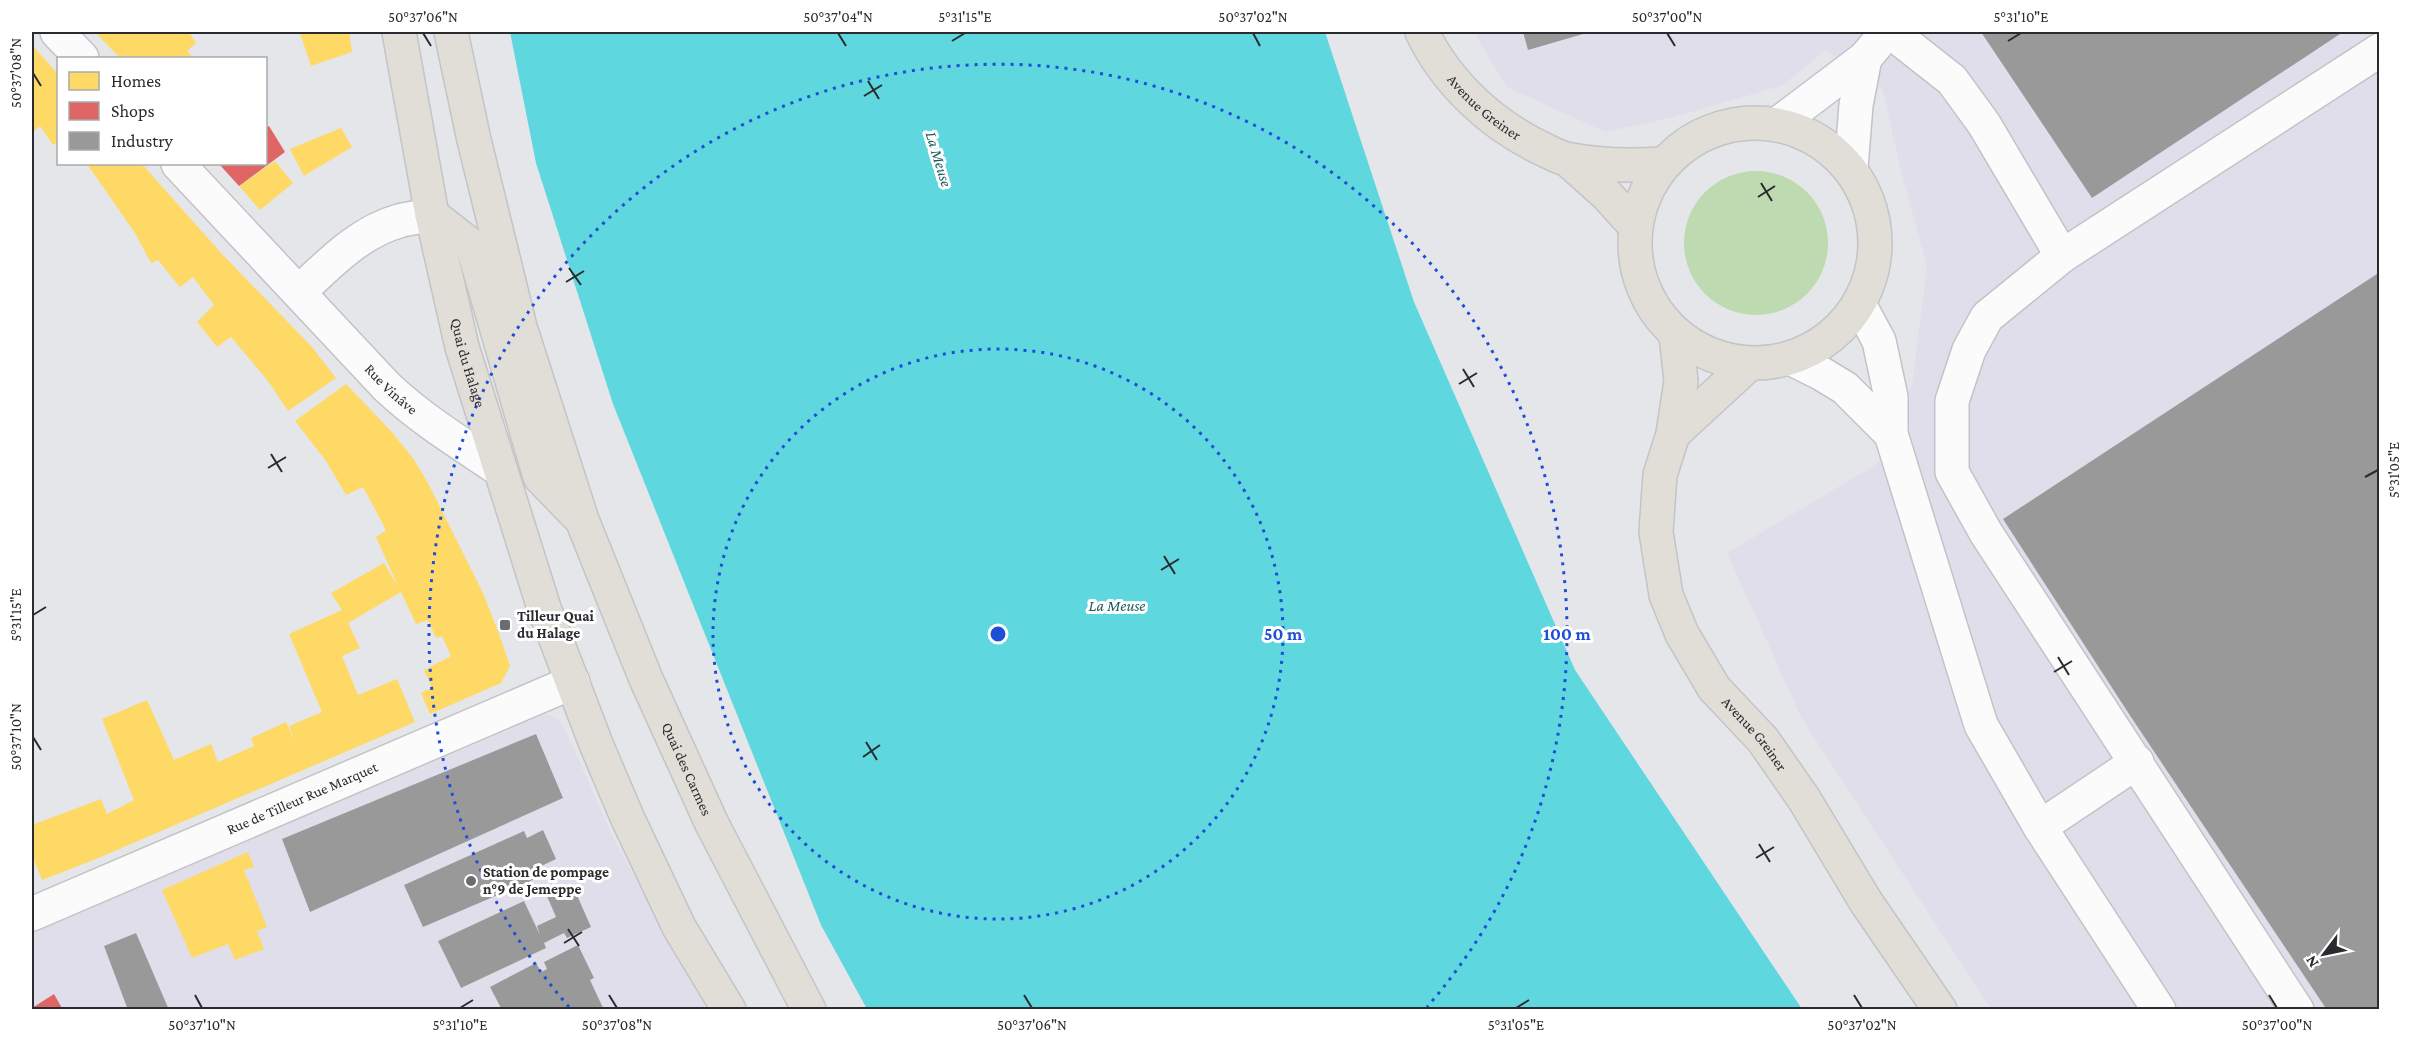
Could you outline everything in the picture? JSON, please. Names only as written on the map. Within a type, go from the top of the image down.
[{"type":"main road","name":"Quai du Halage","points":[[399,32],[432,215],[462,347],[544,608],[573,682]]},
{"type":"main road","points":[[451,32],[474,140],[520,327],[582,520]]},
{"type":"main road","name":"Avenue Greiner","points":[[1422,32],[1457,83],[1480,108],[1501,126],[1528,142],[1568,160],[1618,166],[1662,164]]},
{"type":"main road","points":[[1736,122],[1779,123],[1819,139],[1851,168],[1868,199],[1876,234],[1873,270],[1859,304],[1842,328],[1817,346],[1790,358],[1770,363],[1749,364],[1707,353],[1676,335],[1656,312],[1642,286],[1634,256],[1635,226],[1644,193],[1662,164],[1695,136],[1736,122]]},
{"type":"main road","name":"Avenue Greiner","points":[[1568,160],[1606,194],[1635,226]]},
{"type":"main road","points":[[432,215],[473,247],[540,477],[582,520]]},
{"type":"main road","name":"Avenue Greiner","points":[[1676,335],[1681,381],[1673,434],[1660,475],[1656,532],[1666,595],[1682,634],[1714,688],[1763,740],[1804,799],[1866,902],[1940,1010]]},
{"type":"main road","name":"Avenue Greiner","points":[[1673,434],[1749,364]]},
{"type":"main road","name":"Quai des Carmes","points":[[582,520],[646,679],[712,824],[809,1010]]},
{"type":"main road","points":[[573,682],[627,817],[675,917],[729,1010]]},
{"type":"street","points":[[57,32],[81,57]]},
{"type":"street","points":[[1779,123],[1865,58],[1889,32],[1952,80],[1984,124],[2062,256]]},
{"type":"street","points":[[2297,1010],[1986,533],[1952,472],[1952,401],[1969,350],[1987,317],[2062,256],[2379,50]]},
{"type":"street","points":[[1851,168],[1856,105],[1865,58]]},
{"type":"street","name":"Rue Vinâve","points":[[179,165],[409,408],[499,469]]},
{"type":"street","points":[[299,292],[372,231],[399,221],[432,215]]},
{"type":"street","points":[[1859,304],[1879,342],[1891,397],[1891,434],[1981,725],[2040,827],[2159,1010]]},
{"type":"street","points":[[1790,358],[1845,388],[1891,434]]},
{"type":"street","name":"Rue de Tilleur Rue Marquet","points":[[32,914],[573,682]]},
{"type":"street","points":[[2040,827],[2137,762]]},
{"type":"shaded area","points":[[1474,32],[2379,32],[2379,1009],[1991,1009],[1802,719],[1727,553],[1877,464],[1912,384],[1927,266],[1899,163],[1883,90],[1826,50],[1783,85],[1674,117],[1605,132],[1507,87]]},
{"type":"shaded area","points":[[546,714],[556,718],[563,725],[615,841],[706,1009],[32,1009],[32,933]]},
{"type":"green space","points":[[1756,171],[1783,177],[1807,192],[1822,216],[1828,243],[1822,270],[1807,294],[1783,309],[1756,315],[1729,309],[1705,294],[1690,270],[1684,243],[1690,216],[1705,192],[1729,177]]},
{"type":"water","name":"La Meuse","points":[[510,32],[1325,32],[1414,302],[1575,670],[1802,1009],[867,1009],[821,925],[613,404],[536,163]]},
{"type":"building: Homes","points":[[95,32],[189,32],[196,43],[187,51],[192,57],[119,57]]},
{"type":"building: Homes","points":[[349,32],[352,52],[311,66],[300,33]]},
{"type":"building: Homes","points":[[32,45],[57,73],[57,143],[53,145],[40,126],[32,133]]},
{"type":"building: Homes","points":[[341,128],[352,147],[304,176],[290,149]]},
{"type":"building: Homes","points":[[275,161],[293,183],[260,210],[239,186]]},
{"type":"building: Homes","points":[[88,165],[143,165],[222,254],[312,347],[336,378],[288,411],[268,381],[231,337],[217,347],[197,322],[214,305],[193,277],[180,287],[158,260],[151,263],[135,233]]},
{"type":"building: Homes","points":[[346,384],[391,431],[413,458],[428,483],[483,593],[499,634],[510,666],[501,683],[430,714],[421,693],[432,688],[424,670],[451,656],[442,636],[436,638],[428,620],[416,624],[401,592],[348,623],[360,648],[342,656],[358,695],[397,679],[415,722],[42,880],[32,855],[32,825],[101,799],[107,814],[134,800],[102,719],[147,700],[174,760],[211,744],[218,762],[254,746],[251,738],[286,722],[296,743],[289,726],[322,712],[289,634],[342,610],[331,593],[384,563],[398,586],[376,537],[386,530],[363,487],[346,495],[326,461],[295,421]]},
{"type":"building: Homes","points":[[248,852],[254,867],[244,870],[267,927],[257,931],[264,949],[235,960],[228,944],[192,958],[162,890]]},
{"type":"building: Shops","points":[[269,126],[285,152],[239,186],[220,165],[267,165],[267,127]]},
{"type":"building: Shops","points":[[54,994],[63,1010],[32,1010],[32,1008]]},
{"type":"building: Industry","points":[[1523,32],[1590,32],[1528,50]]},
{"type":"building: Industry","points":[[1981,32],[2343,32],[2092,198]]},
{"type":"building: Industry","points":[[2380,272],[2380,1010],[2327,1010],[2129,714],[2003,519]]},
{"type":"building: Industry","points":[[536,734],[563,798],[310,912],[282,839]]},
{"type":"building: Industry","name":"Station de pompage n°9 de Jemeppe","points":[[543,830],[556,859],[531,871],[535,879],[423,927],[404,885],[524,831],[527,838]]},
{"type":"building: Industry","points":[[572,884],[591,927],[567,938],[564,933],[544,943],[546,948],[461,988],[438,941],[524,901],[540,935],[537,926],[556,917],[546,894]]},
{"type":"building: Industry","points":[[136,933],[169,1010],[128,1010],[104,946]]},
{"type":"building: Industry","points":[[578,945],[594,978],[590,980],[604,1010],[502,1010],[490,987],[536,963],[541,972],[547,969],[544,962]]},
{"type":"place","name":"Tilleur Quai du Halage","points":[[505,625]]},
{"type":"place","name":"Station de pompage n°9 de Jemeppe","points":[[471,881]]}]
